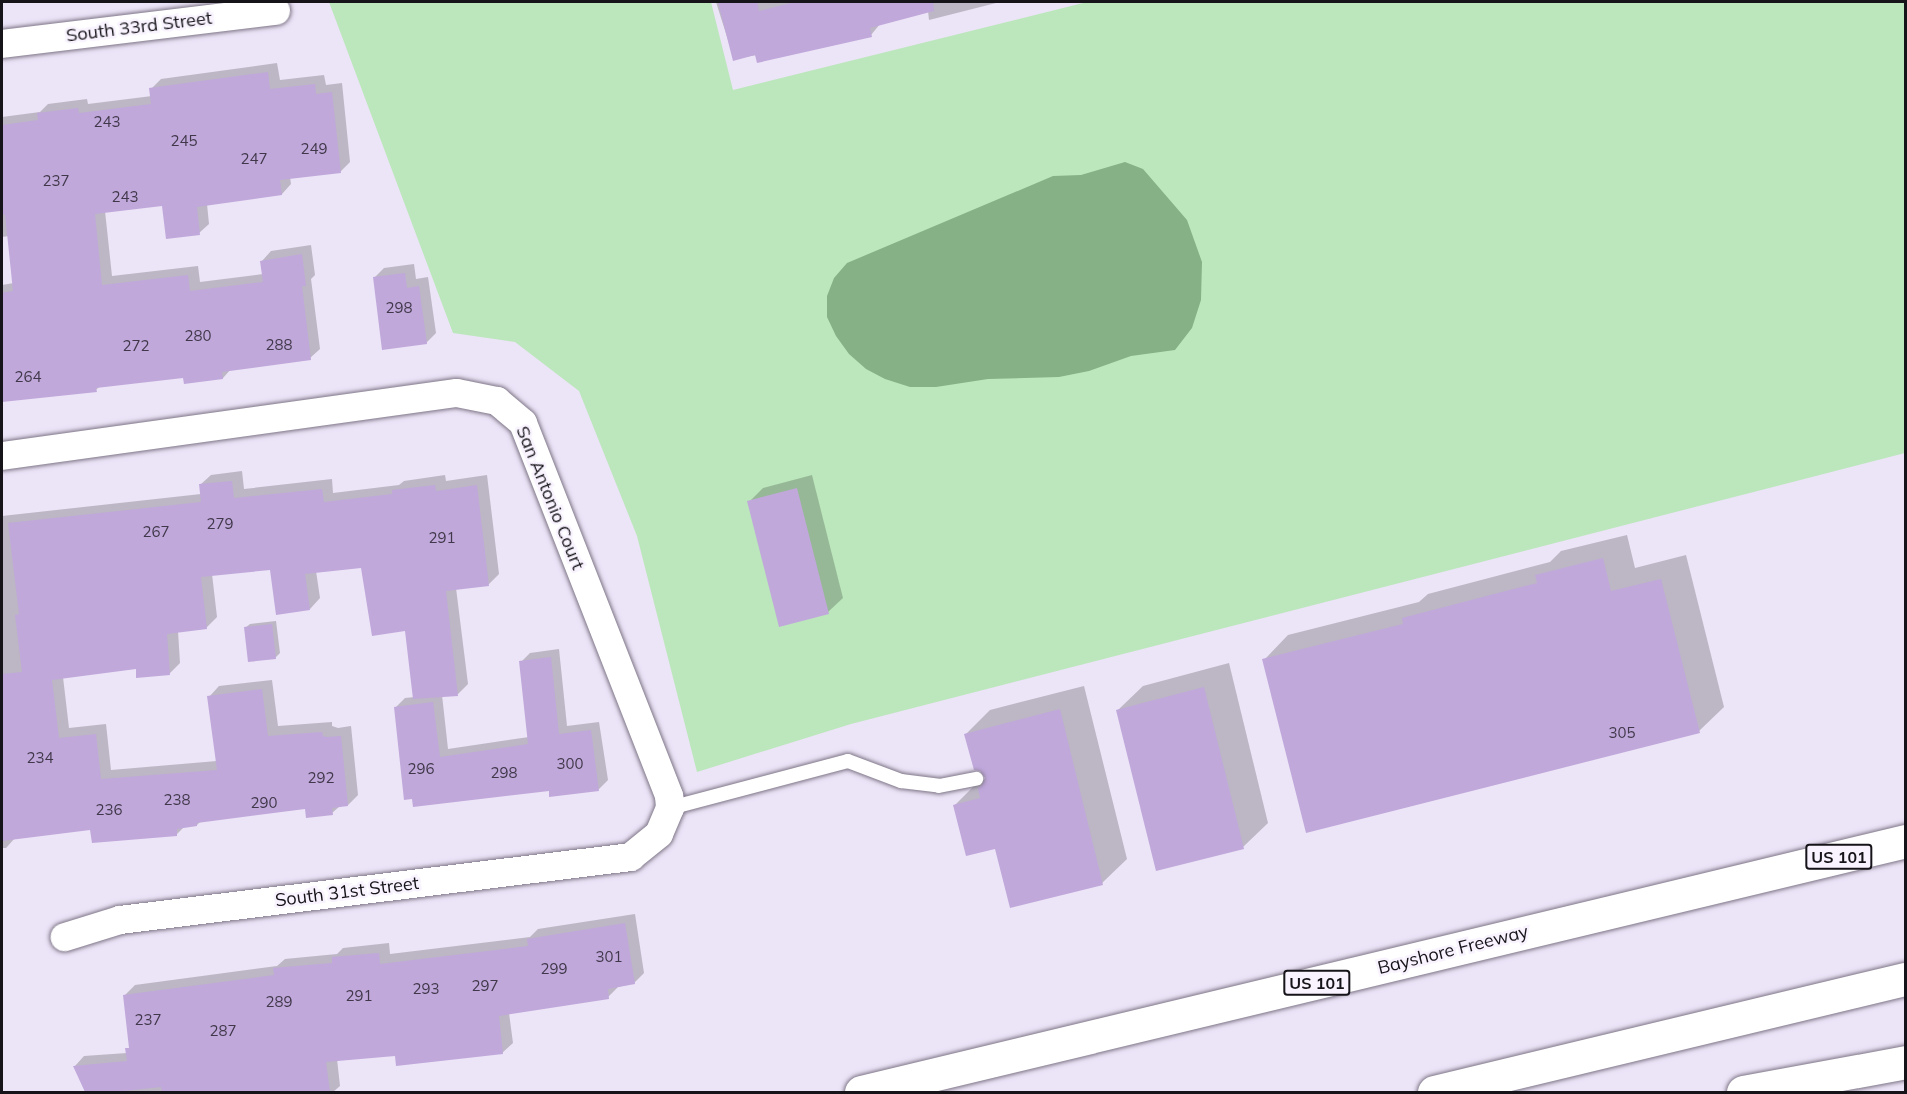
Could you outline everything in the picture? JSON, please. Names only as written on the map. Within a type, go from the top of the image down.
[{"type":"highway","name":"Bayshore Freeway","points":[[861,1092],[1905,841]]},
{"type":"highway","points":[[1434,1092],[1905,978]]},
{"type":"highway","points":[[1743,1092],[1905,1062]]},
{"type":"street","name":"South 33rd Street","points":[[2,44],[276,11]]},
{"type":"street","name":"San Antonio Court","points":[[2,456],[457,393],[497,401],[523,423],[669,796],[670,808]]},
{"type":"street","name":"South 31st Street","points":[[64,937],[120,920],[631,857],[659,834],[670,808]]},
{"type":"lane","points":[[670,808],[848,761],[901,781],[939,786],[976,779]]},
{"type":"green space","points":[[329,2],[711,2],[733,90],[1087,2],[1905,2],[1905,453],[851,724],[697,772],[637,536],[579,391],[515,342],[453,333]]},
{"type":"green space","points":[[1125,162],[1143,169],[1187,220],[1202,262],[1201,300],[1192,328],[1175,350],[1131,356],[1089,371],[1059,377],[988,379],[936,387],[910,387],[885,379],[866,369],[849,354],[836,336],[827,317],[827,296],[834,278],[847,263],[1053,176],[1081,175]]},
{"type":"building","points":[[718,2],[757,2],[759,11],[795,2],[933,2],[934,11],[870,28],[872,37],[757,63],[755,55],[733,61]]},
{"type":"building","points":[[268,72],[270,89],[315,84],[316,94],[332,92],[341,173],[280,180],[282,195],[197,207],[200,235],[166,239],[162,206],[95,214],[102,285],[188,275],[190,291],[263,282],[260,261],[302,254],[306,286],[302,286],[311,360],[222,372],[223,379],[184,384],[183,378],[96,388],[97,392],[2,402],[2,293],[13,291],[5,214],[2,215],[2,125],[38,120],[37,113],[78,108],[79,113],[151,104],[149,88]]},
{"type":"building","points":[[405,273],[407,288],[419,286],[427,344],[382,350],[373,277]]},
{"type":"building","points":[[232,481],[234,498],[322,489],[324,502],[392,494],[392,490],[435,485],[436,491],[477,485],[489,586],[446,591],[458,696],[413,699],[405,631],[372,636],[361,568],[305,574],[310,610],[276,615],[270,570],[201,577],[207,629],[167,634],[170,675],[136,678],[136,669],[52,680],[59,738],[96,734],[101,779],[217,770],[207,696],[262,689],[268,736],[322,732],[323,736],[327,737],[341,736],[348,806],[332,808],[333,815],[306,818],[305,809],[197,823],[197,826],[177,829],[177,836],[92,843],[90,830],[2,841],[2,674],[22,672],[15,615],[19,614],[8,523],[201,502],[199,484]]},
{"type":"building","points":[[797,488],[829,614],[779,627],[747,501]]},
{"type":"building","points":[[1603,558],[1611,591],[1661,579],[1700,733],[1306,833],[1262,659],[1403,624],[1402,618],[1537,583],[1535,575]]},
{"type":"building","points":[[272,624],[276,659],[248,662],[244,627]]},
{"type":"building","points":[[551,657],[559,734],[591,730],[599,791],[549,797],[549,791],[413,807],[412,799],[404,800],[394,707],[433,702],[440,757],[528,744],[519,661]]},
{"type":"building","points":[[1204,687],[1244,849],[1156,871],[1116,710]]},
{"type":"building","points":[[1060,709],[1103,885],[1010,908],[995,849],[966,856],[953,805],[980,798],[978,788],[985,778],[980,771],[974,770],[964,734]]},
{"type":"building","points":[[625,923],[635,984],[608,989],[609,999],[499,1016],[503,1054],[396,1066],[395,1056],[326,1062],[330,1092],[162,1092],[161,1087],[114,1092],[85,1092],[73,1066],[127,1061],[125,1048],[129,1048],[123,995],[274,975],[273,968],[332,963],[332,957],[379,953],[380,964],[528,946],[527,939]]}]
